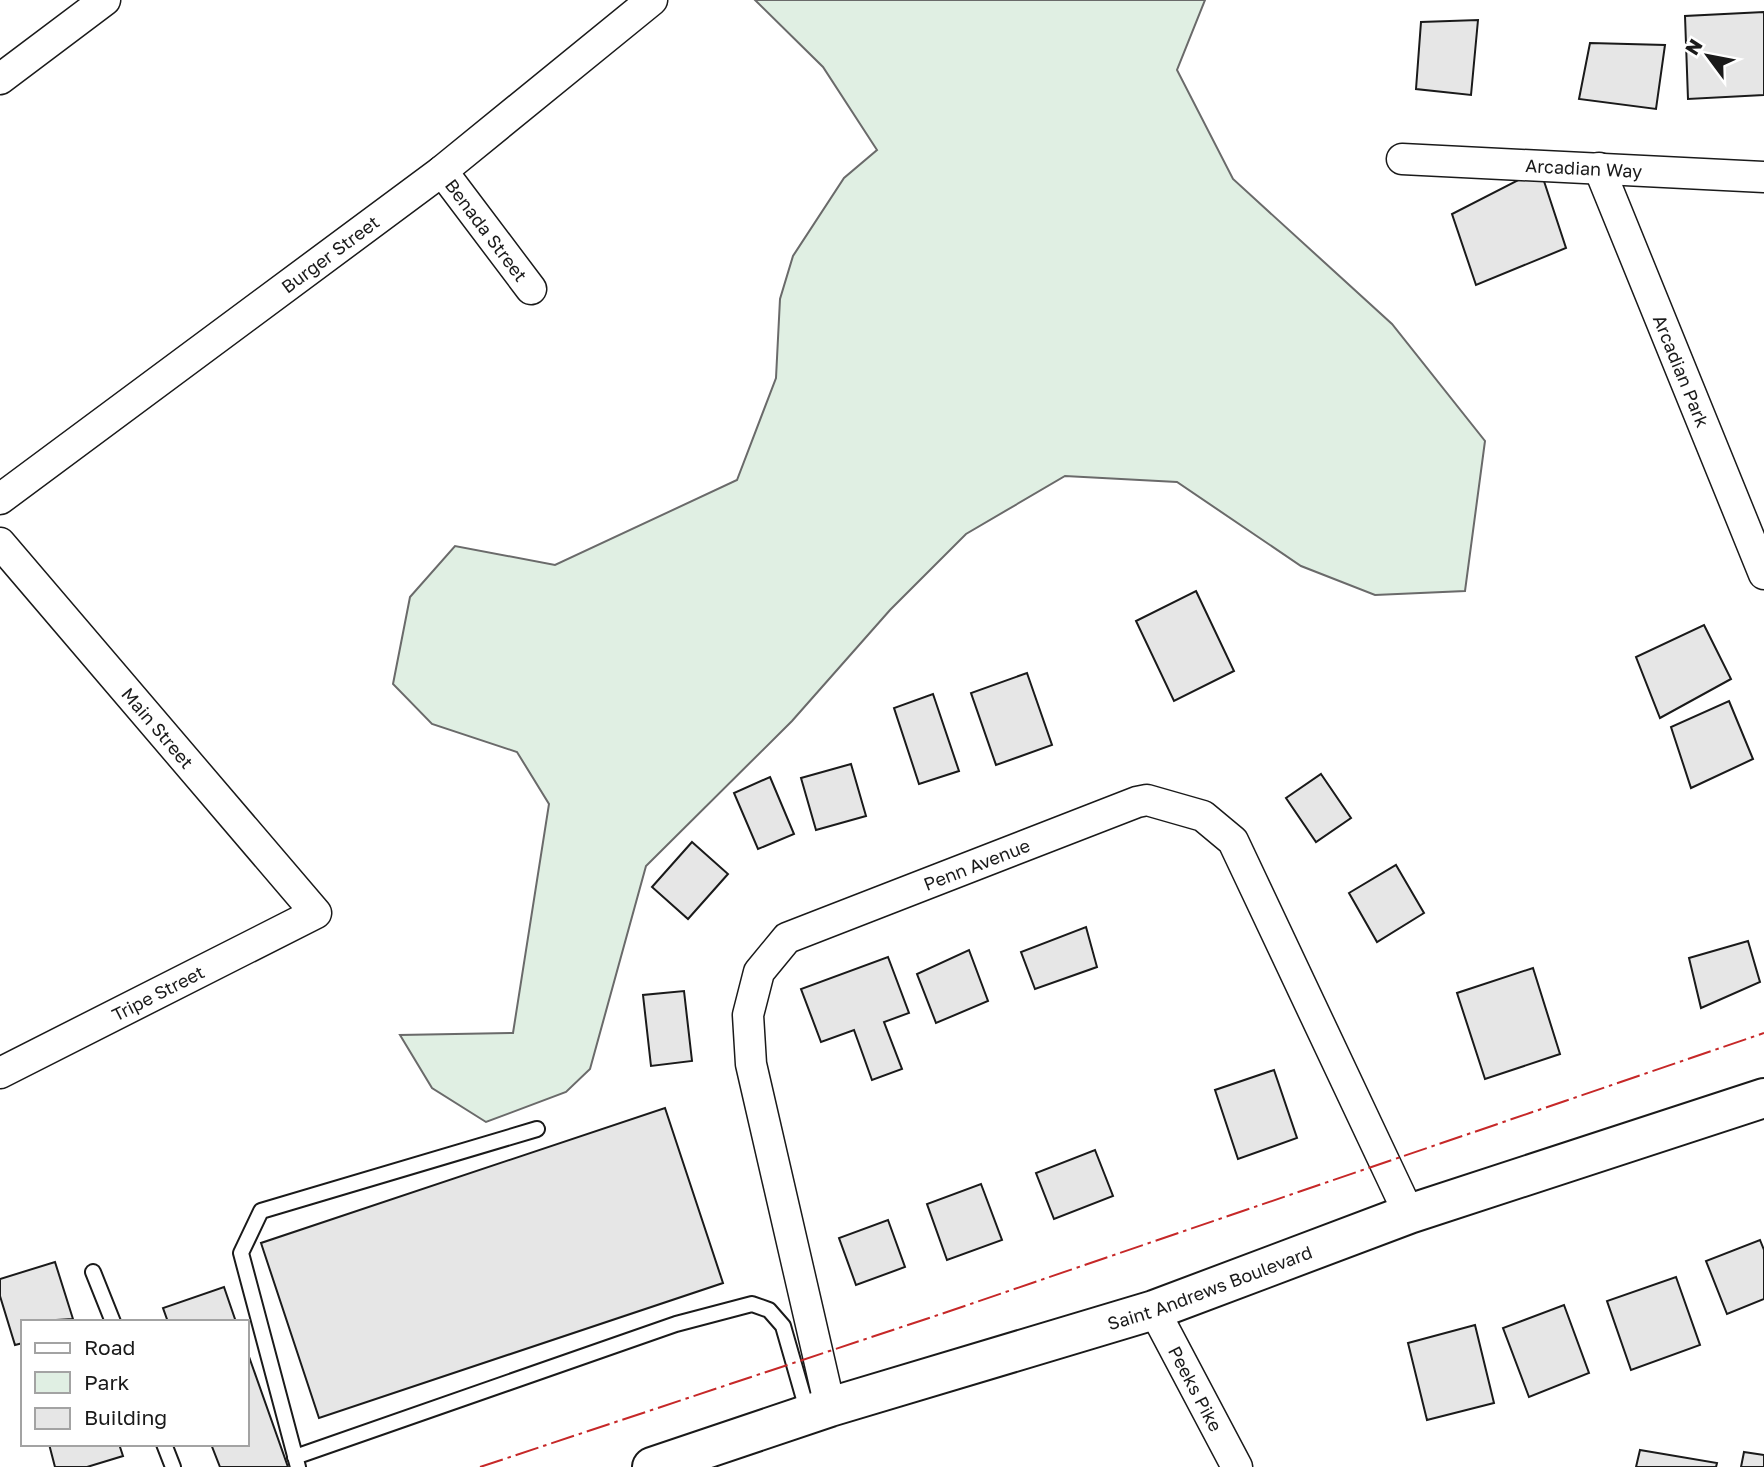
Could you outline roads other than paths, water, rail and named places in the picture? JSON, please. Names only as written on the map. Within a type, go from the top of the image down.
[{"type":"main road","name":"Saint Andrews Boulevard","points":[[652,1467],[819,1410],[1154,1310],[1409,1214],[1764,1098]]},
{"type":"street","points":[[0,79],[105,0]]},
{"type":"street","name":"Burger Street","points":[[0,499],[443,171],[652,0]]},
{"type":"street","name":"Arcadian Way","points":[[1402,159],[1764,177]]},
{"type":"street","name":"Arcadian Park","points":[[1599,168],[1764,573]]},
{"type":"street","name":"Benada Street","points":[[443,171],[531,289]]},
{"type":"street","name":"Main Street","points":[[0,542],[316,913]]},
{"type":"street","name":"Penn Avenue","points":[[819,1410],[751,1063],[748,1015],[759,972],[787,939],[1137,802],[1147,800],[1203,816],[1233,841],[1409,1214]]},
{"type":"street","name":"Tripe Street","points":[[0,1073],[316,913]]},
{"type":"street","name":"Peeks Pike","points":[[1154,1310],[1237,1467]]},
{"type":"lane","points":[[537,1129],[261,1210],[242,1253],[296,1462],[676,1324],[752,1304],[769,1310],[783,1326],[819,1410]]},
{"type":"lane","points":[[93,1272],[112,1320]]},
{"type":"lane","points":[[165,1446],[173,1467]]}]
